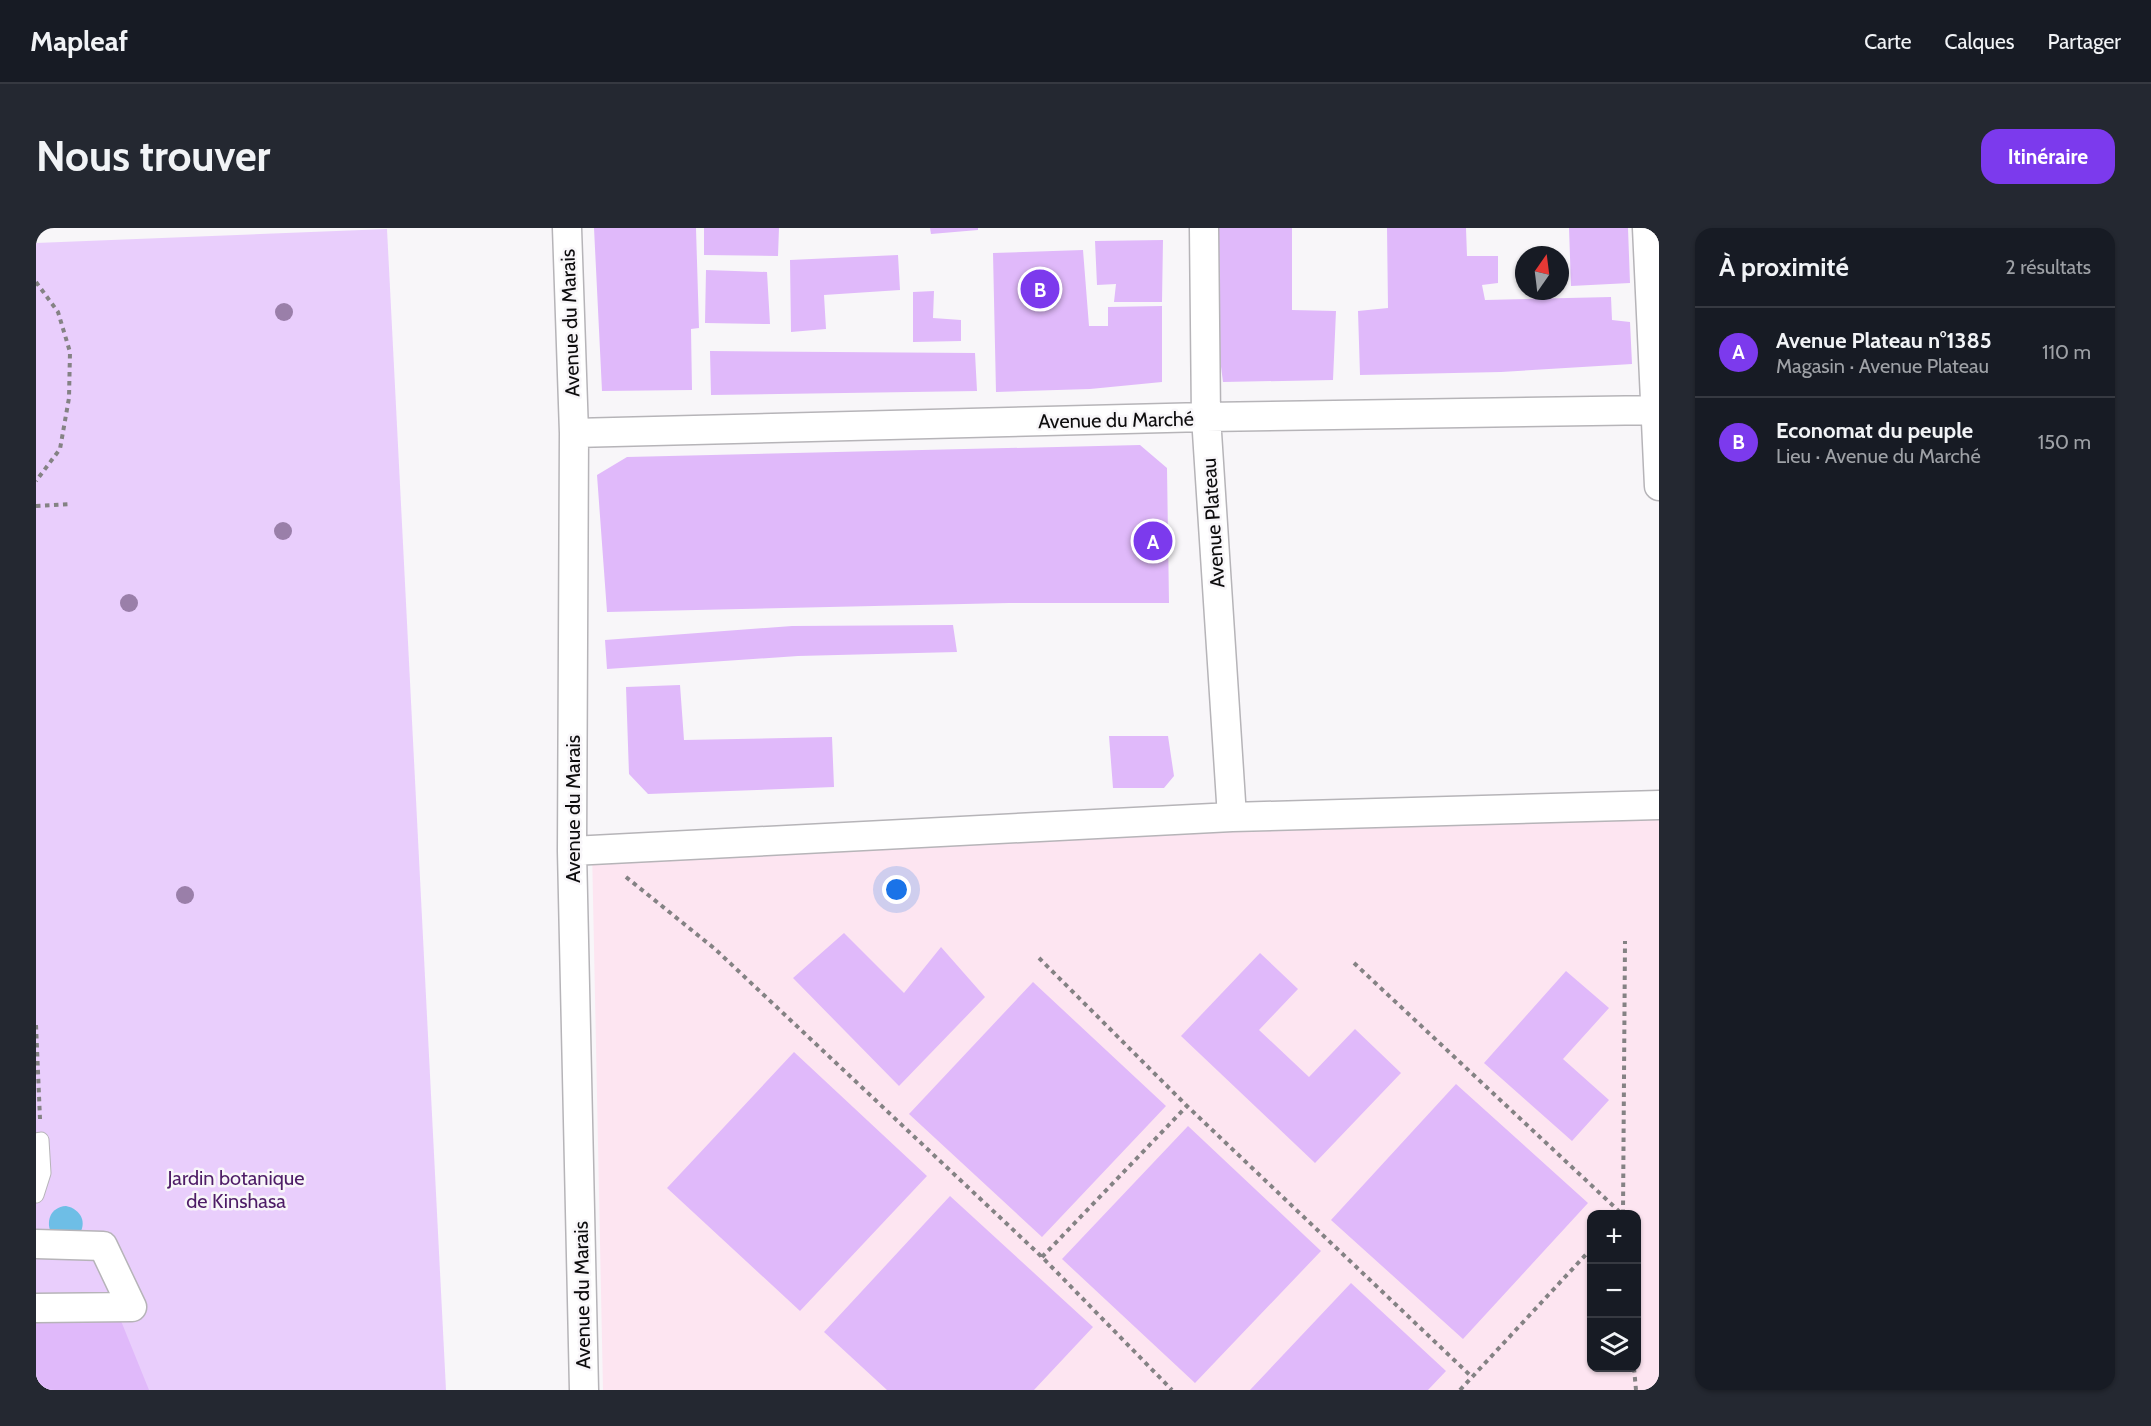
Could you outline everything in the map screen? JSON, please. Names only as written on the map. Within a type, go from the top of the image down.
[{"type":"street","name":"Avenue du Marais","points":[[567,228],[574,432],[582,850],[584,1390]]},
{"type":"street","name":"Avenue Plateau","points":[[1204,228],[1206,417],[1232,817]]},
{"type":"street","points":[[1647,228],[1659,486]]},
{"type":"street","name":"Avenue du Marché","points":[[574,432],[1657,409]]},
{"type":"street","points":[[582,850],[1232,817],[1659,805]]},
{"type":"street","points":[[36,1244],[103,1246],[132,1308],[36,1308]]},
{"type":"lane","points":[[36,1195],[43,1173],[38,1141]]},
{"type":"path","points":[[36,282],[58,312],[70,352],[69,398],[60,449],[36,481]]},
{"type":"path","points":[[36,506],[72,504]]},
{"type":"path","points":[[582,850],[715,949],[1042,1257],[1172,1390]]},
{"type":"path","points":[[1622,1210],[1625,941]]},
{"type":"path","points":[[1039,958],[1187,1106],[1472,1377]]},
{"type":"path","points":[[1354,963],[1617,1210]]},
{"type":"path","points":[[36,1025],[38,1141]]},
{"type":"path","points":[[1042,1257],[1187,1106]]},
{"type":"path","points":[[1460,1390],[1587,1253]]},
{"type":"path","points":[[1634,1372],[1636,1390]]},
{"type":"shaded area","points":[[1659,807],[1659,1390],[603,1390],[592,849]]},
{"type":"green space","name":"Jardin botanique de Kinshasa","points":[[387,229],[446,1390],[36,1390],[36,243]]},
{"type":"water","points":[[66,1206],[76,1210],[83,1222],[78,1236],[52,1235],[50,1230],[50,1216],[56,1209]]},
{"type":"building","points":[[594,228],[696,228],[699,328],[691,329],[692,390],[602,391]]},
{"type":"building","points":[[704,228],[779,228],[778,256],[704,255]]},
{"type":"building","points":[[930,228],[978,228],[978,230],[931,234]]},
{"type":"building","points":[[1211,228],[1292,228],[1292,310],[1336,311],[1333,380],[1223,382],[1212,298]]},
{"type":"building","points":[[1387,228],[1466,228],[1467,256],[1498,256],[1498,283],[1482,285],[1485,300],[1569,300],[1569,298],[1611,297],[1612,320],[1630,322],[1632,364],[1501,372],[1360,375],[1358,311],[1388,308]]},
{"type":"building","points":[[1569,228],[1628,228],[1630,283],[1571,286]]},
{"type":"building","points":[[1163,240],[1162,302],[1114,302],[1116,284],[1097,285],[1095,241]]},
{"type":"building","points":[[1083,250],[1089,326],[1108,326],[1108,307],[1162,306],[1162,382],[1090,389],[996,392],[993,253]]},
{"type":"building","points":[[898,255],[900,290],[824,295],[826,329],[791,332],[790,260]]},
{"type":"building","points":[[706,270],[767,272],[770,324],[705,323]]},
{"type":"building","points":[[934,291],[933,318],[961,320],[961,341],[913,342],[913,292]]},
{"type":"building","points":[[710,351],[975,353],[977,391],[711,395]]},
{"type":"building","points":[[1140,445],[1167,468],[1169,603],[1009,603],[607,612],[597,475],[627,457]]},
{"type":"building","points":[[953,625],[957,652],[798,656],[607,669],[605,640],[792,626]]},
{"type":"building","points":[[680,685],[684,740],[832,737],[834,787],[648,794],[629,774],[626,687]]},
{"type":"building","points":[[1109,736],[1168,736],[1174,776],[1164,788],[1113,788]]},
{"type":"building","points":[[844,933],[904,993],[941,947],[985,997],[899,1086],[793,978]]},
{"type":"building","points":[[1260,953],[1298,989],[1259,1030],[1309,1077],[1355,1029],[1401,1073],[1315,1163],[1181,1036]]},
{"type":"building","points":[[1566,971],[1609,1008],[1563,1059],[1609,1100],[1572,1141],[1484,1063]]},
{"type":"building","points":[[1033,982],[1166,1106],[1042,1237],[909,1114]]},
{"type":"building","points":[[794,1052],[927,1176],[800,1311],[667,1188]]},
{"type":"building","points":[[1456,1084],[1588,1203],[1463,1339],[1331,1220]]},
{"type":"building","points":[[1188,1126],[1321,1251],[1195,1383],[1062,1259]]},
{"type":"building","points":[[950,1196],[1093,1327],[1034,1390],[887,1390],[824,1332]]},
{"type":"building","points":[[1351,1283],[1446,1371],[1428,1390],[1250,1390]]},
{"type":"building","points":[[117,1311],[149,1390],[36,1390],[36,1313]]},
{"type":"place","name":"Economat du peuple","points":[[1040,289]]},
{"type":"place","name":"Avenue Plateau n°1385","points":[[1153,541]]}]
